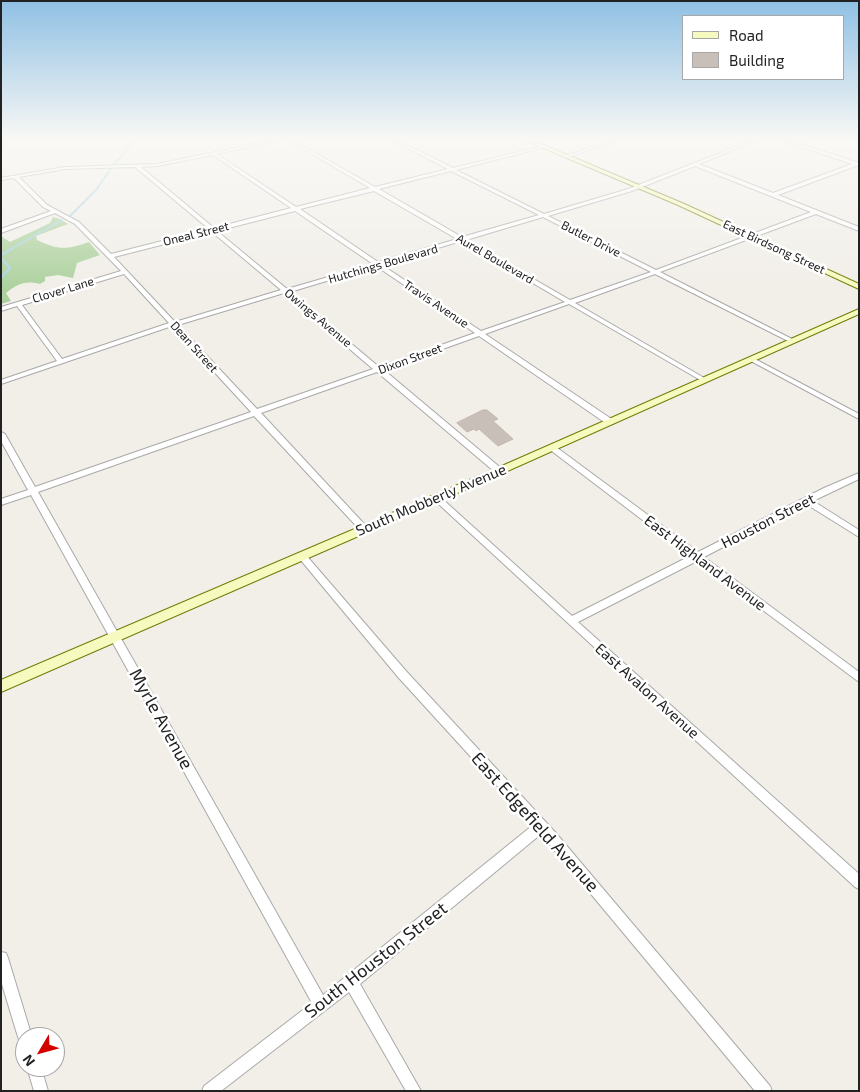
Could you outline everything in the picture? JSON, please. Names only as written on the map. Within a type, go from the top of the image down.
[{"type":"main road","name":"East Birdsong Street","points":[[646,189],[859,287]]},
{"type":"main road","name":"South Mobberly Avenue","points":[[1,686],[499,471],[859,311]]},
{"type":"street","name":"Dean Street","points":[[28,189],[45,206],[77,223],[110,256],[364,529]]},
{"type":"street","name":"Owings Avenue","points":[[165,189],[499,471]]},
{"type":"street","name":"Travis Avenue","points":[[265,189],[610,422]]},
{"type":"street","name":"Oneal Street","points":[[110,256],[380,189]]},
{"type":"street","name":"Butler Drive","points":[[492,189],[792,341]]},
{"type":"street","name":"Hutchings Boulevard","points":[[1,382],[174,324],[463,240],[629,189]]},
{"type":"street","points":[[758,189],[859,229]]},
{"type":"street","points":[[774,195],[790,189]]},
{"type":"street","name":"Aurel Boulevard","points":[[376,190],[704,380]]},
{"type":"street","points":[[1,231],[54,212]]},
{"type":"street","name":"Dixon Street","points":[[1,502],[656,272],[816,212]]},
{"type":"street","name":"Clover Lane","points":[[1,309],[125,272]]},
{"type":"street","points":[[18,304],[61,362]]},
{"type":"street","points":[[750,359],[859,417]]},
{"type":"street","name":"Myrle Avenue","points":[[1,434],[320,1004]]},
{"type":"street","name":"East Highland Avenue","points":[[552,447],[697,558],[859,678]]},
{"type":"street","name":"Houston Street","points":[[571,621],[859,476]]},
{"type":"street","name":"East Avalon Avenue","points":[[436,498],[859,883]]},
{"type":"street","points":[[807,501],[859,534]]},
{"type":"street","name":"East Edgefield Avenue","points":[[302,556],[402,674],[542,826],[765,1091]]},
{"type":"street","name":"South Houston Street","points":[[209,1091],[351,982],[542,826]]},
{"type":"street","points":[[1,958],[22,1027]]},
{"type":"street","points":[[351,982],[414,1091]]},
{"type":"street","points":[[37,1077],[41,1091]]},
{"type":"green space","points":[[53,217],[68,224],[36,236],[37,240],[62,248],[89,242],[100,255],[77,263],[73,278],[58,275],[45,277],[45,281],[40,284],[30,282],[18,285],[6,293],[11,301],[1,304],[1,236],[10,242],[50,223]]},
{"type":"building","points":[[483,410],[487,410],[498,419],[493,421],[513,439],[498,446],[479,429],[467,432],[457,423]]},
{"type":"waterway","points":[[70,216],[97,189]]},
{"type":"waterway","points":[[11,249],[62,220]]},
{"type":"waterway","points":[[1,255],[13,248]]},
{"type":"waterway","points":[[1,258],[10,268],[1,278]]}]
